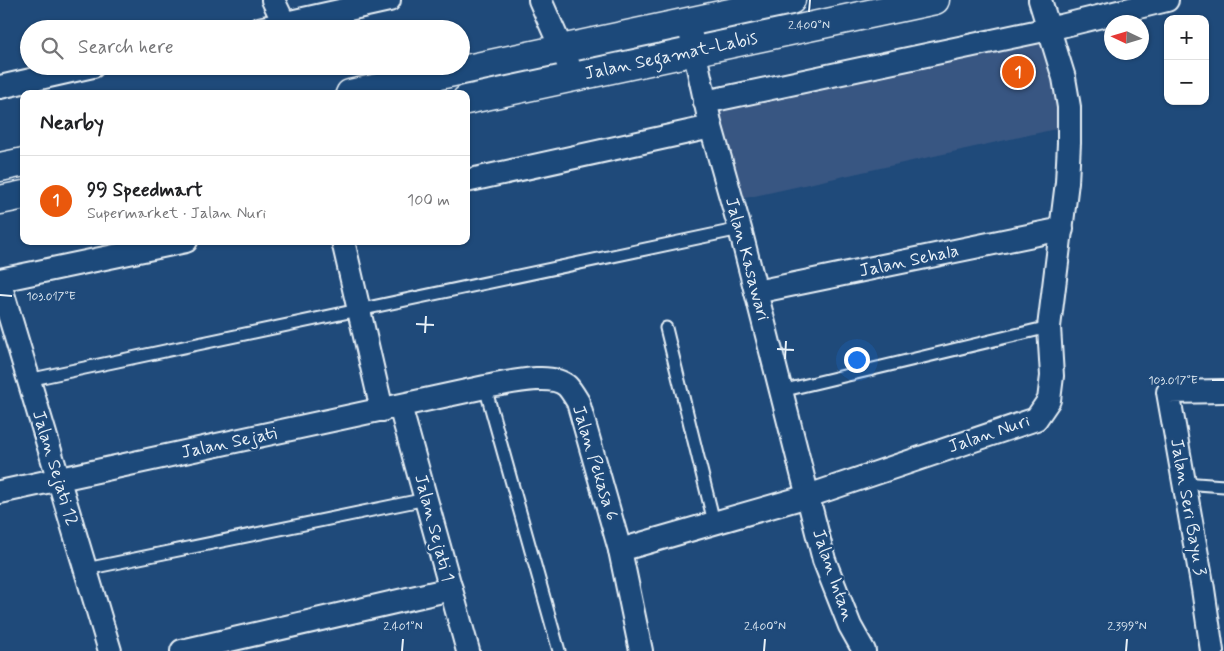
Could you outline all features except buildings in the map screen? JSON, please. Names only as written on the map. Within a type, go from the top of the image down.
[{"type":"highway","name":"Jalan Segamat-Labis","points":[[470,69],[791,0]]},
{"type":"highway","name":"Jalan Segamat-Labis","points":[[470,99],[935,0]]},
{"type":"highway","name":"Jalan Segamat-Labis","points":[[369,90],[442,75]]},
{"type":"highway","points":[[0,167],[20,163]]},
{"type":"highway","points":[[0,200],[20,196]]},
{"type":"street","points":[[273,0],[283,20]]},
{"type":"street","points":[[298,20],[389,0]]},
{"type":"street","points":[[540,0],[574,76]]},
{"type":"street","name":"Jalan Nuri","points":[[620,550],[808,496],[1036,419],[1049,400],[1052,376],[1049,328],[1067,182],[1069,107],[1064,78],[1040,0]]},
{"type":"street","points":[[705,102],[1049,29],[1167,0]]},
{"type":"street","name":"Jalan Kasawari","points":[[688,22],[711,127],[740,229],[808,496]]},
{"type":"street","points":[[0,87],[53,75]]},
{"type":"street","points":[[470,180],[711,127]]},
{"type":"street","name":"Jalan Sehala","points":[[756,292],[1062,229]]},
{"type":"street","points":[[0,280],[167,245]]},
{"type":"street","name":"Jalan Sejati 1","points":[[345,245],[360,310],[391,408],[426,499],[468,651]]},
{"type":"street","name":"Jalan Sejati 12","points":[[0,284],[110,651]]},
{"type":"street","name":"Jalan Pekasa 6","points":[[391,408],[484,387],[531,379],[552,379],[566,385],[578,402],[620,550],[641,651]]},
{"type":"street","name":"Jalan Seri Bayu 3","points":[[1212,651],[1214,589],[1182,483],[1168,392],[1224,391]]},
{"type":"street","name":"Jalan Sejati","points":[[0,492],[391,408]]},
{"type":"street","name":"Jalan Intan","points":[[808,496],[824,560],[850,626],[864,651]]},
{"type":"street","points":[[182,651],[451,589]]},
{"type":"lane","points":[[28,380],[740,229]]},
{"type":"lane","points":[[666,328],[714,522]]},
{"type":"lane","points":[[781,391],[1049,328]]},
{"type":"lane","points":[[484,387],[559,651]]},
{"type":"lane","points":[[1182,483],[1224,486]]},
{"type":"lane","points":[[86,569],[426,499]]},
{"type":"shaded area","points":[[1056,17],[1078,124],[741,199],[711,88]]},
{"type":"place","name":"99 Speedmart","points":[[1018,72]]}]
